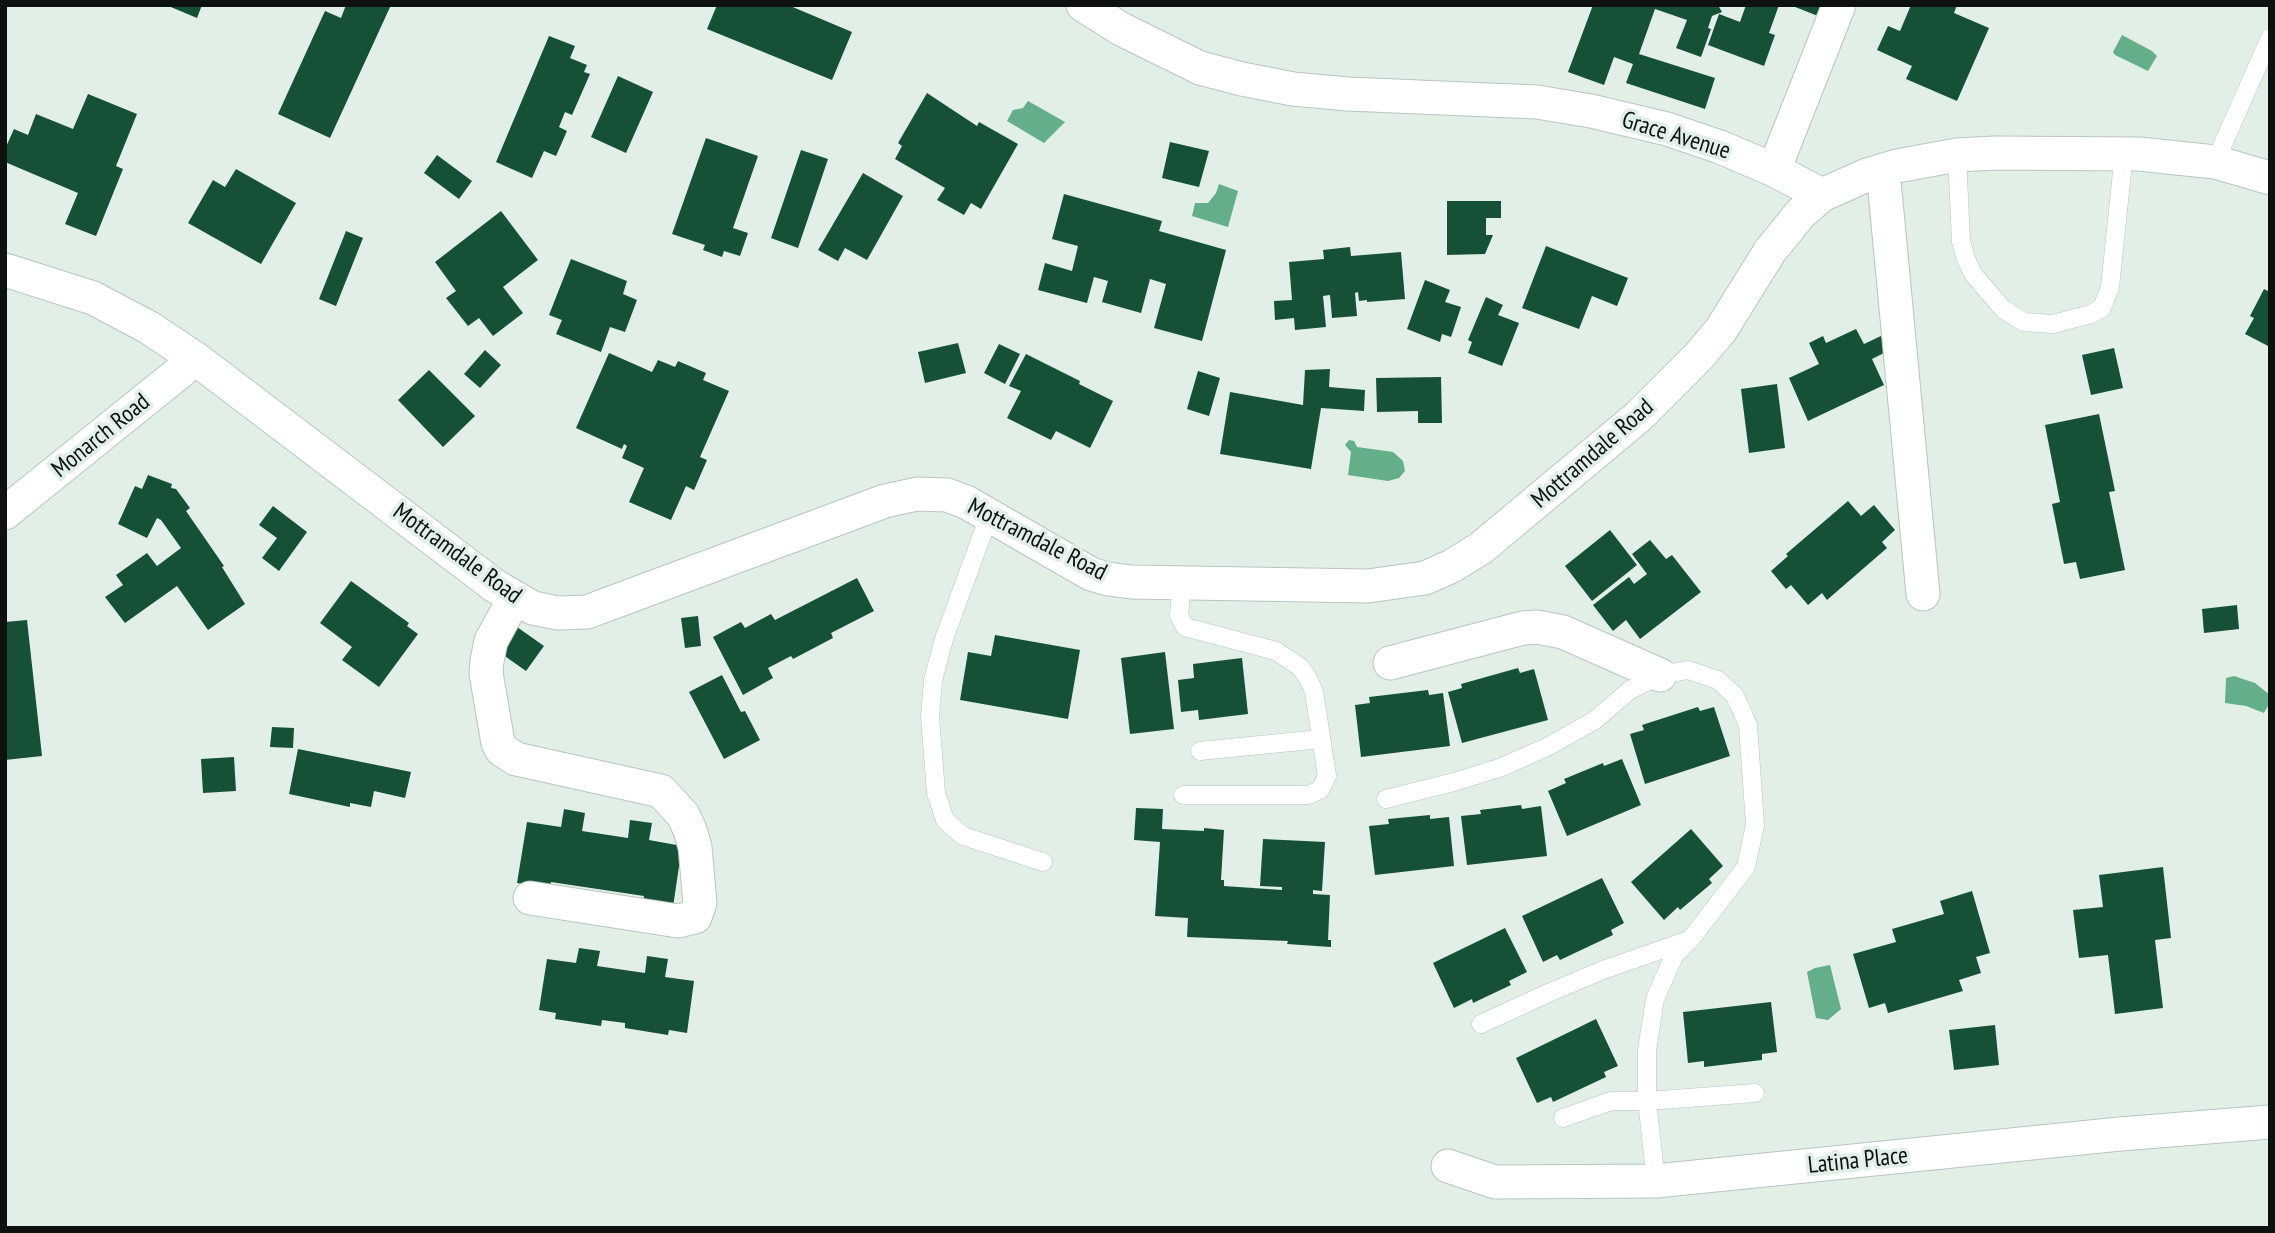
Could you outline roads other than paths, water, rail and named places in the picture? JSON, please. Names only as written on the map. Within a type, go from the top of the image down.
[{"type":"street","name":"Grace Avenue","points":[[1083,5],[1121,29],[1200,68],[1242,79],[1293,89],[1537,102],[1591,111],[1667,129],[1720,147],[1774,170],[1822,195]]},
{"type":"street","points":[[1774,170],[1839,5]]},
{"type":"street","points":[[1822,195],[1883,170],[1957,155],[2033,152],[2124,153],[2215,162],[2270,178]]},
{"type":"street","points":[[1883,170],[1923,594]]},
{"type":"street","name":"Mottramdale Road","points":[[5,270],[93,298],[148,327],[196,359],[514,599],[533,608],[558,613],[587,612],[885,501],[917,494],[947,495],[966,502],[1091,574],[1108,579],[1130,582],[1368,586],[1425,578],[1452,566],[1492,540],[1639,416],[1721,330],[1755,273],[1785,232],[1801,213],[1822,195]]},
{"type":"street","name":"Monarch Road","points":[[5,513],[196,359]]},
{"type":"street","points":[[514,599],[491,641],[486,673],[498,743],[502,750],[516,759],[661,791],[683,815],[690,830],[695,847],[699,903],[695,917],[678,921],[530,898]]},
{"type":"street","points":[[1390,663],[1523,628],[1537,627],[1563,632],[1660,675]]},
{"type":"street","name":"Latina Place","points":[[1448,1166],[1495,1182],[1656,1181],[2270,1122]]},
{"type":"lane","points":[[2215,162],[2270,38]]},
{"type":"lane","points":[[1957,155],[1961,241],[1973,274],[2003,309],[2024,322],[2053,324],[2091,314],[2102,308],[2110,287],[2124,153]]},
{"type":"lane","points":[[989,516],[944,639],[933,681],[930,717],[936,793],[945,820],[962,836],[1043,862]]},
{"type":"lane","points":[[1182,583],[1179,616],[1185,627],[1191,631],[1276,651],[1300,667],[1314,692],[1326,776],[1320,790],[1314,793],[1183,795]]},
{"type":"lane","points":[[1387,799],[1490,771],[1549,746],[1595,720],[1630,690],[1660,675],[1688,670],[1718,680],[1735,696],[1748,725],[1755,825],[1746,867],[1690,940],[1674,956],[1655,999],[1647,1050],[1647,1101],[1656,1181]]},
{"type":"lane","points":[[1200,751],[1321,739]]},
{"type":"lane","points":[[1481,1024],[1603,970],[1690,940]]},
{"type":"lane","points":[[1563,1118],[1611,1101],[1755,1093]]}]
